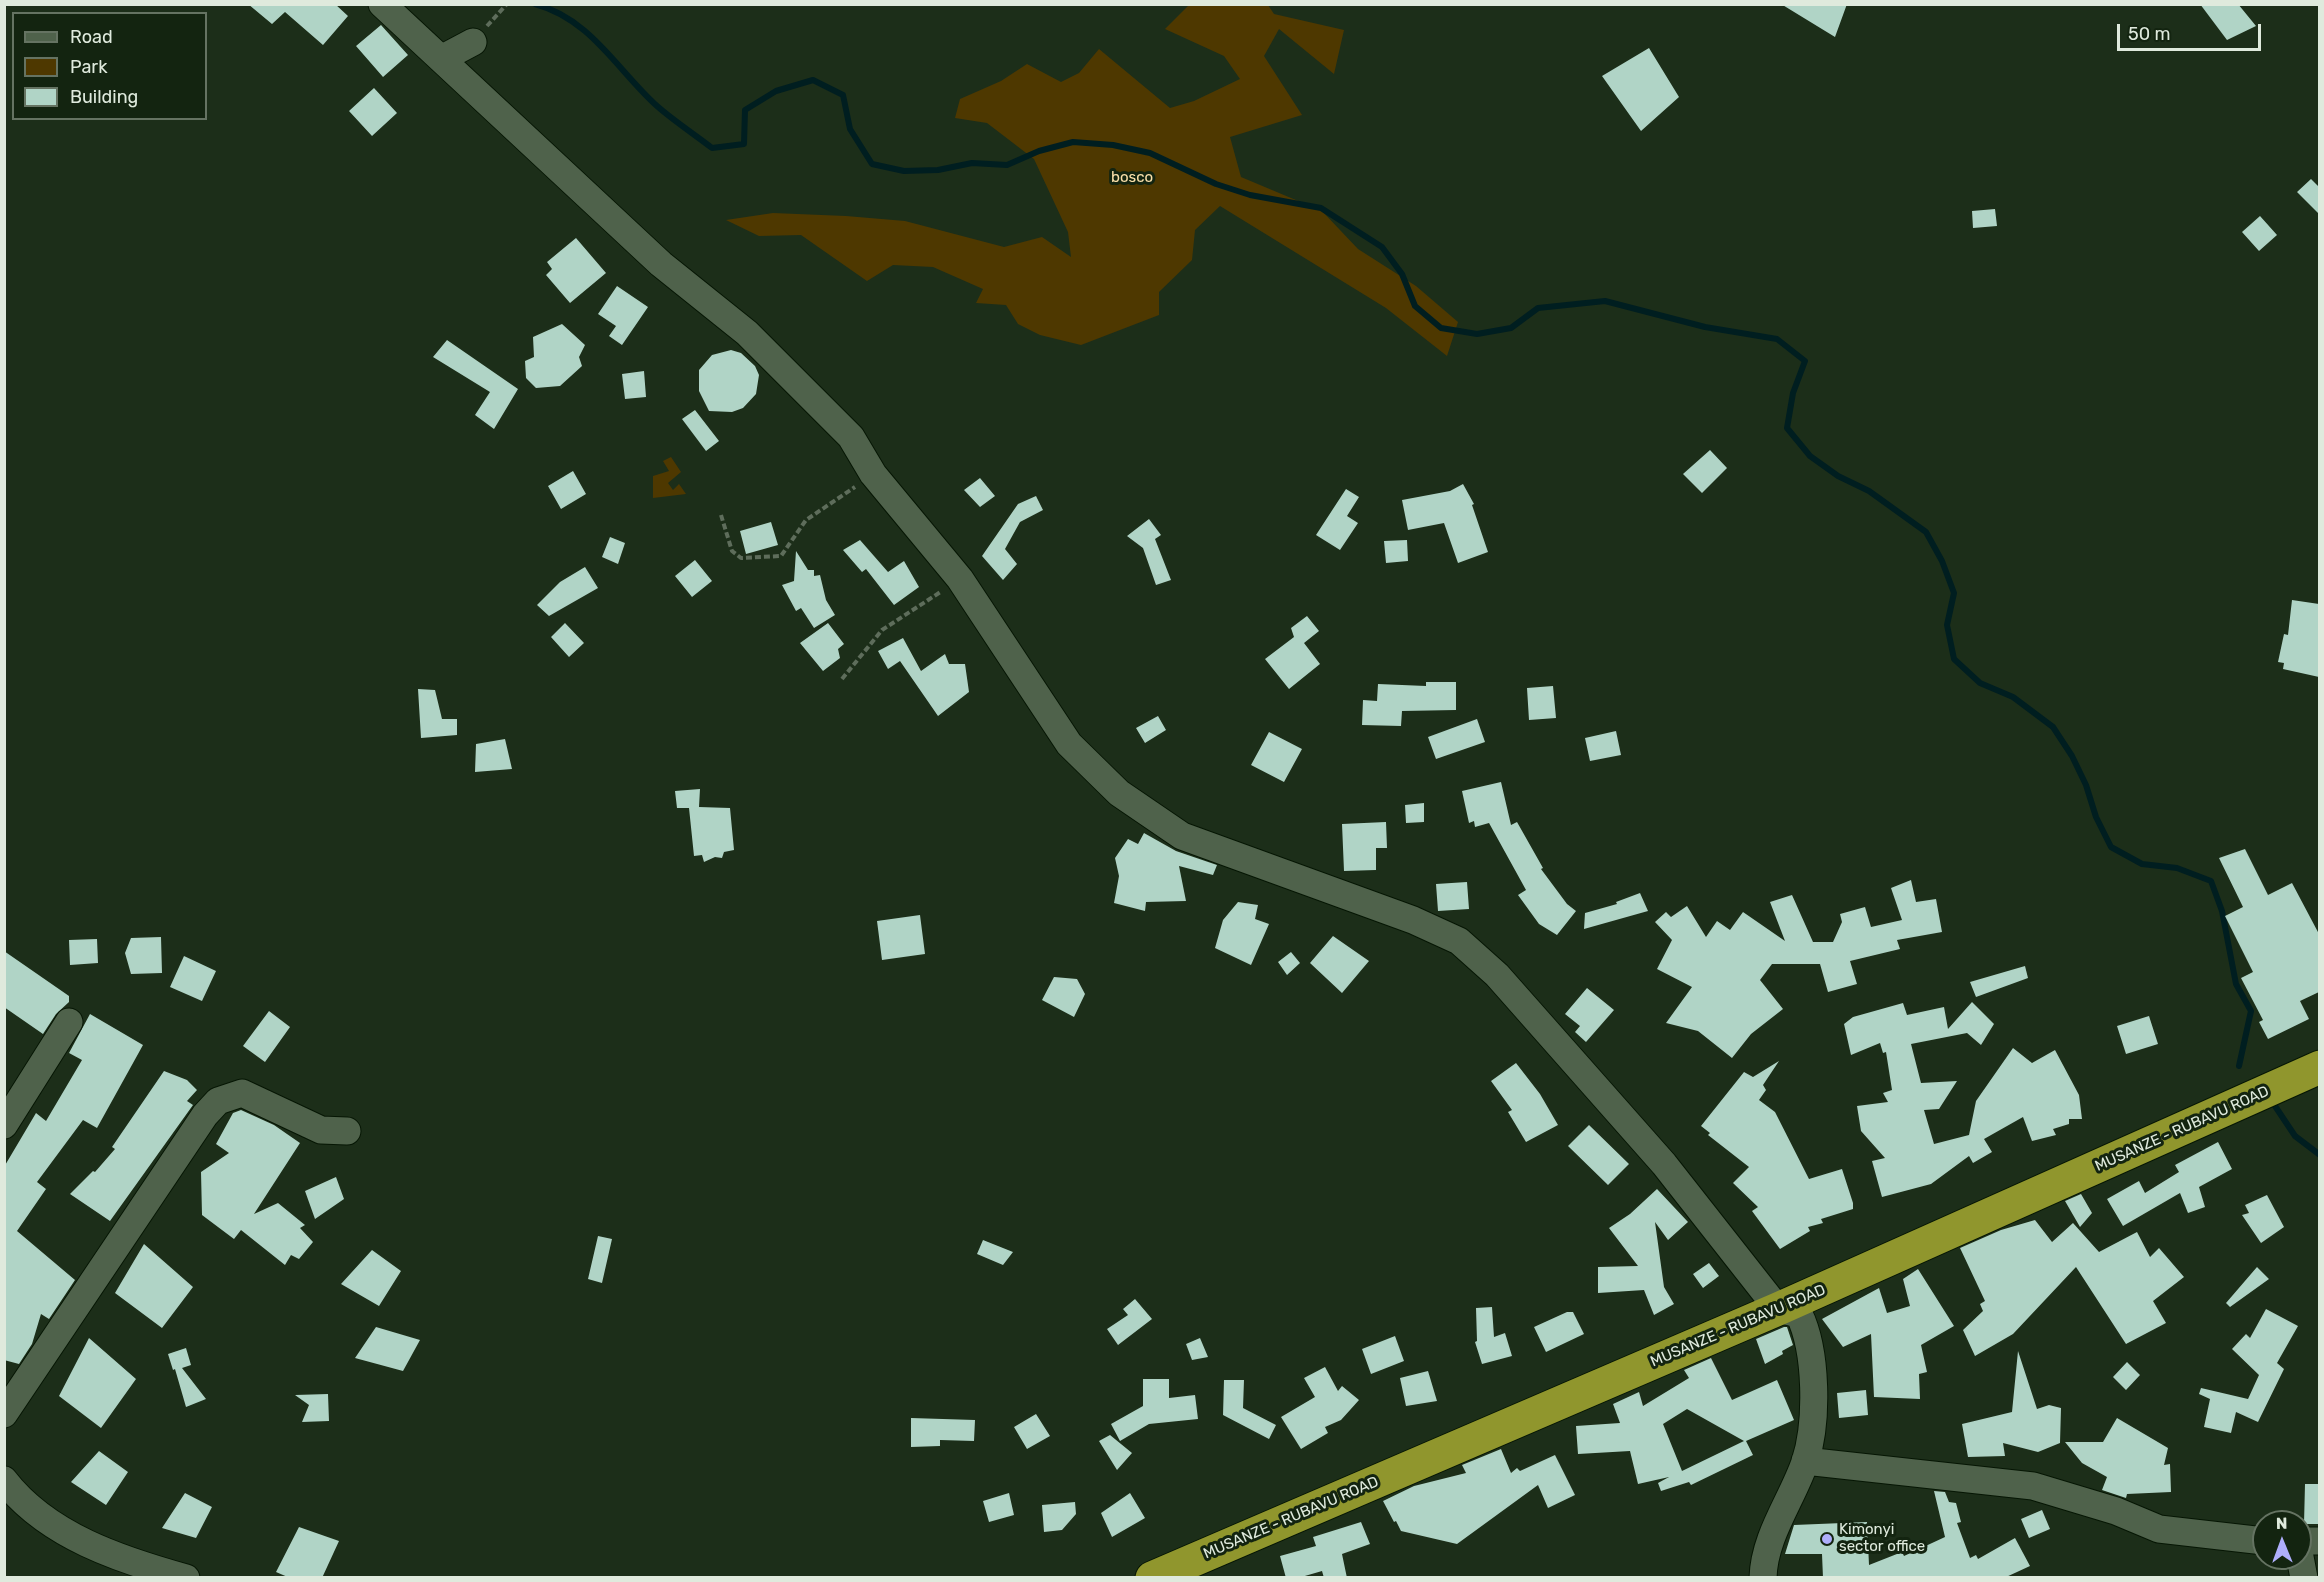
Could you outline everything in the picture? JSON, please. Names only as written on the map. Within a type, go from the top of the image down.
[{"type":"highway","name":"MUSANZE - RUBAVU ROAD","points":[[1152,1578],[1778,1309],[2319,1067]]},
{"type":"street","points":[[382,4],[661,264],[747,333],[851,437],[873,474],[960,579],[1069,744],[1119,793],[1182,836],[1413,920],[1459,941],[1489,968],[1664,1164],[1778,1309],[1799,1314],[1807,1330],[1812,1366],[1812,1416],[1805,1461],[1776,1526],[1763,1566],[1763,1578]]},
{"type":"street","points":[[441,59],[473,42]]},
{"type":"street","points":[[4,1125],[69,1022]]},
{"type":"street","points":[[4,1414],[204,1115],[218,1101],[242,1093],[321,1130],[347,1131]]},
{"type":"street","points":[[1805,1461],[2033,1486],[2116,1511],[2159,1529],[2252,1540]]},
{"type":"street","points":[[4,1480],[19,1500],[71,1534],[125,1561],[186,1578]]},
{"type":"path","points":[[473,42],[507,4]]},
{"type":"path","points":[[721,515],[732,551],[741,558],[781,555],[807,520],[873,474]]},
{"type":"path","points":[[842,680],[882,630],[960,579]]},
{"type":"green space","name":"bosco","points":[[1189,5],[1268,5],[1274,14],[1344,30],[1334,74],[1279,29],[1264,56],[1302,115],[1230,137],[1241,177],[1322,211],[1358,249],[1416,286],[1458,322],[1447,356],[1386,308],[1220,206],[1195,230],[1192,260],[1159,292],[1159,315],[1081,345],[1040,335],[1018,324],[1006,305],[976,303],[983,289],[933,267],[893,265],[867,281],[801,235],[759,236],[726,220],[773,213],[905,221],[1004,247],[1042,237],[1071,257],[1068,232],[1034,159],[987,123],[955,118],[960,99],[1001,81],[1027,64],[1061,82],[1079,73],[1099,49],[1170,108],[1194,101],[1240,79],[1224,56],[1165,29]]},
{"type":"green space","points":[[671,457],[681,472],[668,483],[673,490],[679,484],[686,494],[653,498],[653,476],[669,471],[663,461]]},
{"type":"building","points":[[248,4],[335,4],[348,16],[323,45],[285,12],[272,24]]},
{"type":"building","points":[[1781,4],[1847,4],[1835,37]]},
{"type":"building","points":[[2200,4],[2238,4],[2256,26],[2227,40]]},
{"type":"building","points":[[381,25],[408,55],[383,77],[356,46]]},
{"type":"building","points":[[1649,48],[1679,97],[1641,131],[1602,76]]},
{"type":"building","points":[[374,88],[397,113],[372,136],[349,111]]},
{"type":"building","points":[[2311,179],[2319,187],[2319,214],[2297,192]]},
{"type":"building","points":[[1995,209],[1997,226],[1973,228],[1972,211]]},
{"type":"building","points":[[2260,216],[2277,235],[2259,251],[2242,232]]},
{"type":"building","points":[[576,238],[606,273],[570,303],[546,275],[552,269],[547,262]]},
{"type":"building","points":[[617,286],[648,307],[622,345],[609,336],[616,326],[598,314]]},
{"type":"building","points":[[562,324],[585,345],[579,357],[582,366],[560,386],[536,388],[526,378],[525,361],[534,357],[533,337]]},
{"type":"building","points":[[447,340],[518,389],[494,429],[475,415],[490,392],[433,357]]},
{"type":"building","points":[[731,350],[741,353],[755,366],[759,375],[756,394],[743,408],[732,412],[709,411],[699,391],[699,370],[712,355]]},
{"type":"building","points":[[644,371],[646,397],[625,399],[622,374]]},
{"type":"building","points":[[695,410],[719,441],[706,451],[682,419]]},
{"type":"building","points":[[1710,450],[1727,468],[1702,493],[1683,474]]},
{"type":"building","points":[[573,471],[586,494],[561,509],[548,486]]},
{"type":"building","points":[[980,478],[995,496],[980,507],[964,490]]},
{"type":"building","points":[[1463,484],[1474,504],[1472,505],[1488,552],[1458,563],[1444,523],[1408,530],[1402,500],[1450,491]]},
{"type":"building","points":[[1346,489],[1359,497],[1347,516],[1358,523],[1340,550],[1316,535]]},
{"type":"building","points":[[1036,496],[1043,510],[1020,522],[1005,549],[1017,564],[1003,580],[982,556],[1018,504]]},
{"type":"building","points":[[1149,519],[1161,535],[1155,539],[1171,580],[1156,585],[1143,548],[1127,536]]},
{"type":"building","points":[[771,522],[778,545],[746,554],[740,531]]},
{"type":"building","points":[[610,537],[625,543],[618,564],[602,557]]},
{"type":"building","points":[[860,540],[888,572],[904,561],[919,587],[894,605],[866,569],[862,572],[843,550]]},
{"type":"building","points":[[1407,540],[1408,561],[1386,563],[1384,541]]},
{"type":"building","points":[[796,551],[808,570],[814,570],[814,576],[820,575],[826,600],[835,615],[814,628],[801,608],[796,611],[782,585],[794,581]]},
{"type":"building","points":[[695,560],[712,581],[692,597],[675,576]]},
{"type":"building","points":[[585,567],[598,588],[549,616],[537,605],[560,582]]},
{"type":"building","points":[[2292,600],[2319,604],[2319,677],[2283,669],[2284,663],[2278,662],[2284,634],[2288,635]]},
{"type":"building","points":[[1307,616],[1319,631],[1304,643],[1320,664],[1289,689],[1265,659],[1294,637],[1291,628]]},
{"type":"building","points":[[565,623],[584,643],[569,657],[551,637]]},
{"type":"building","points":[[828,623],[844,644],[838,649],[840,658],[823,671],[800,643]]},
{"type":"building","points":[[903,638],[921,671],[945,654],[949,664],[965,664],[969,692],[938,716],[900,661],[888,669],[878,651]]},
{"type":"building","points":[[1426,682],[1456,682],[1456,710],[1402,711],[1401,726],[1362,725],[1363,700],[1377,701],[1378,684],[1426,686]]},
{"type":"building","points":[[1553,686],[1556,718],[1529,720],[1527,688]]},
{"type":"building","points":[[418,689],[435,690],[442,719],[457,719],[457,735],[421,738]]},
{"type":"building","points":[[1158,716],[1166,730],[1145,743],[1136,728]]},
{"type":"building","points":[[1477,719],[1485,742],[1436,759],[1428,737]]},
{"type":"building","points":[[1616,731],[1621,755],[1590,761],[1585,738]]},
{"type":"building","points":[[1269,732],[1302,749],[1284,782],[1251,765]]},
{"type":"building","points":[[505,739],[512,769],[475,772],[476,744]]},
{"type":"building","points":[[1501,782],[1511,825],[1517,822],[1543,868],[1541,869],[1567,904],[1576,911],[1557,935],[1539,924],[1518,895],[1526,890],[1489,823],[1475,827],[1474,821],[1469,823],[1462,791]]},
{"type":"building","points":[[700,789],[699,807],[730,808],[734,850],[724,852],[722,858],[715,857],[704,862],[702,855],[694,856],[689,808],[677,808],[675,791]]},
{"type":"building","points":[[1424,803],[1424,822],[1406,823],[1405,805]]},
{"type":"building","points":[[1386,822],[1387,848],[1376,848],[1376,870],[1344,871],[1342,824]]},
{"type":"building","points":[[1144,833],[1176,851],[1217,865],[1213,875],[1179,866],[1186,901],[1146,902],[1145,911],[1114,903],[1119,876],[1115,858],[1128,839],[1138,844]]},
{"type":"building","points":[[2245,849],[2268,895],[2292,883],[2319,934],[2319,992],[2300,1001],[2309,1019],[2268,1039],[2259,1022],[2263,1020],[2241,978],[2253,972],[2225,916],[2243,907],[2219,858]]},
{"type":"building","points":[[1911,880],[1916,902],[1936,899],[1942,932],[1897,940],[1900,949],[1850,961],[1857,984],[1828,992],[1820,964],[1772,964],[1760,980],[1783,1009],[1751,1034],[1732,1058],[1698,1031],[1666,1023],[1692,987],[1657,969],[1672,940],[1655,922],[1666,912],[1671,917],[1687,906],[1706,937],[1717,921],[1730,930],[1743,912],[1785,941],[1770,902],[1792,895],[1813,942],[1833,942],[1842,922],[1840,914],[1865,907],[1871,927],[1902,920],[1891,888]]},
{"type":"building","points":[[1467,882],[1469,909],[1438,911],[1436,884]]},
{"type":"building","points":[[1640,893],[1648,911],[1584,929],[1585,913],[1617,904],[1616,902]]},
{"type":"building","points":[[1238,902],[1258,905],[1255,919],[1269,924],[1251,965],[1215,948],[1223,920]]},
{"type":"building","points":[[920,915],[925,954],[882,960],[877,921]]},
{"type":"building","points":[[1333,936],[1369,961],[1342,993],[1310,963]]},
{"type":"building","points":[[161,937],[162,973],[131,974],[125,953],[131,938]]},
{"type":"building","points":[[97,939],[98,963],[70,965],[69,940]]},
{"type":"building","points":[[4,951],[69,996],[69,1002],[56,1014],[43,1034],[4,1007]]},
{"type":"building","points":[[1291,952],[1300,963],[1287,975],[1278,962]]},
{"type":"building","points":[[184,956],[216,971],[202,1001],[170,987]]},
{"type":"building","points":[[2025,966],[2028,978],[1976,997],[1970,982]]},
{"type":"building","points":[[1054,977],[1077,979],[1085,994],[1074,1017],[1042,1000]]},
{"type":"building","points":[[1587,988],[1614,1010],[1586,1042],[1575,1032],[1580,1026],[1565,1014]]},
{"type":"building","points":[[1972,1002],[1994,1024],[1981,1045],[1967,1033],[1911,1044],[1921,1083],[1957,1081],[1939,1109],[1924,1110],[1934,1144],[1969,1135],[1976,1101],[2013,1048],[2032,1063],[2055,1050],[2079,1095],[2082,1119],[2069,1119],[2069,1124],[2053,1129],[2056,1135],[2032,1141],[2023,1117],[1984,1139],[1992,1152],[1973,1163],[1969,1156],[1931,1184],[1882,1197],[1872,1161],[1885,1158],[1861,1131],[1857,1106],[1888,1102],[1883,1093],[1892,1090],[1886,1052],[1883,1053],[1880,1043],[1851,1055],[1844,1024],[1853,1017],[1903,1003],[1907,1015],[1944,1007],[1948,1029]]},
{"type":"building","points":[[269,1011],[290,1027],[265,1062],[243,1046]]},
{"type":"building","points":[[90,1014],[143,1045],[97,1128],[83,1120],[37,1182],[46,1189],[17,1231],[75,1280],[49,1319],[41,1314],[32,1344],[19,1364],[4,1360],[4,1167],[36,1113],[46,1121],[82,1060],[69,1053]]},
{"type":"building","points":[[2149,1016],[2158,1044],[2126,1054],[2117,1026]]},
{"type":"building","points":[[1779,1061],[1763,1085],[1766,1090],[1759,1100],[1775,1112],[1809,1179],[1842,1169],[1853,1203],[1853,1209],[1821,1219],[1823,1223],[1808,1227],[1810,1231],[1780,1249],[1752,1211],[1758,1207],[1733,1183],[1749,1167],[1708,1135],[1710,1133],[1701,1126],[1744,1072],[1753,1077]]},
{"type":"building","points":[[1516,1063],[1540,1094],[1558,1125],[1526,1142],[1508,1112],[1512,1110],[1491,1081]]},
{"type":"building","points":[[164,1071],[187,1080],[197,1090],[187,1101],[193,1105],[110,1221],[70,1194],[93,1171],[95,1172],[115,1149],[112,1147]]},
{"type":"building","points":[[241,1110],[274,1125],[300,1143],[254,1214],[278,1203],[305,1225],[300,1228],[313,1242],[299,1259],[291,1255],[285,1265],[241,1230],[234,1239],[202,1215],[201,1172],[229,1153],[216,1144],[233,1113]]},
{"type":"building","points":[[1589,1125],[1629,1164],[1608,1185],[1568,1146]]},
{"type":"building","points":[[2218,1142],[2232,1169],[2199,1187],[2205,1207],[2188,1213],[2180,1193],[2123,1226],[2107,1199],[2139,1181],[2145,1193],[2179,1172],[2175,1165]]},
{"type":"building","points":[[336,1177],[344,1199],[315,1219],[305,1191]]},
{"type":"building","points":[[1657,1189],[1688,1222],[1668,1240],[1655,1222],[1664,1287],[1674,1304],[1654,1315],[1644,1290],[1598,1293],[1598,1267],[1638,1266],[1609,1228],[1630,1214]]},
{"type":"building","points":[[2081,1194],[2092,1213],[2080,1227],[2065,1201]]},
{"type":"building","points":[[2267,1195],[2284,1227],[2261,1243],[2242,1215],[2249,1213],[2245,1205]]},
{"type":"building","points":[[2035,1220],[2052,1242],[2073,1223],[2099,1252],[2137,1232],[2150,1257],[2159,1248],[2184,1277],[2153,1301],[2166,1323],[2126,1344],[2076,1267],[2013,1334],[1975,1356],[1963,1330],[1983,1311],[1980,1304],[1985,1301],[1960,1248],[2001,1230]]},
{"type":"building","points":[[598,1236],[612,1239],[602,1283],[588,1279]]},
{"type":"building","points":[[983,1240],[1013,1252],[1003,1265],[977,1254]]},
{"type":"building","points":[[144,1244],[193,1287],[162,1328],[115,1293]]},
{"type":"building","points":[[372,1250],[401,1271],[379,1306],[341,1284]]},
{"type":"building","points":[[1709,1263],[1719,1276],[1703,1288],[1693,1274]]},
{"type":"building","points":[[2257,1267],[2269,1279],[2230,1307],[2226,1303]]},
{"type":"building","points":[[1918,1269],[1954,1326],[1921,1345],[1927,1372],[1919,1374],[1920,1399],[1874,1397],[1871,1334],[1843,1347],[1822,1319],[1879,1288],[1887,1313],[1910,1306],[1903,1279]]},
{"type":"building","points":[[1135,1299],[1152,1319],[1118,1345],[1107,1329],[1128,1315],[1123,1309]]},
{"type":"building","points":[[1492,1307],[1494,1337],[1505,1333],[1512,1356],[1482,1364],[1475,1342],[1477,1341],[1476,1308]]},
{"type":"building","points":[[2266,1309],[2298,1326],[2277,1363],[2284,1369],[2258,1422],[2236,1412],[2231,1433],[2204,1427],[2210,1399],[2199,1394],[2201,1388],[2248,1399],[2259,1375],[2232,1349],[2246,1334],[2250,1338]]},
{"type":"building","points":[[1567,1312],[1573,1312],[1584,1334],[1546,1352],[1534,1327]]},
{"type":"building","points":[[376,1327],[420,1340],[403,1371],[355,1358]]},
{"type":"building","points":[[1787,1327],[1793,1345],[1782,1351],[1783,1354],[1765,1364],[1756,1339]]},
{"type":"building","points":[[1395,1336],[1404,1361],[1371,1374],[1362,1349]]},
{"type":"building","points":[[89,1338],[136,1379],[101,1428],[59,1396]]},
{"type":"building","points":[[1200,1338],[1208,1357],[1192,1360],[1186,1344]]},
{"type":"building","points":[[186,1348],[191,1365],[182,1368],[206,1399],[186,1407],[175,1369],[173,1370],[168,1354]]},
{"type":"building","points":[[2018,1351],[2037,1409],[2049,1405],[2061,1408],[2060,1443],[2038,1452],[2003,1443],[2005,1456],[1968,1457],[1962,1424],[2012,1412]]},
{"type":"building","points":[[1711,1358],[1732,1400],[1777,1380],[1794,1420],[1746,1441],[1753,1455],[1691,1485],[1689,1482],[1661,1491],[1658,1483],[1669,1477],[1638,1484],[1630,1451],[1578,1454],[1576,1426],[1620,1423],[1613,1404],[1639,1392],[1643,1406],[1689,1378],[1684,1370]],"holes":[[[1687,1409],[1744,1441],[1682,1471],[1663,1424]]]},
{"type":"building","points":[[2127,1362],[2140,1375],[2126,1390],[2113,1377]]},
{"type":"building","points":[[1325,1367],[1338,1391],[1342,1386],[1359,1400],[1341,1420],[1325,1427],[1328,1433],[1301,1449],[1281,1417],[1315,1397],[1304,1378]]},
{"type":"building","points":[[1428,1371],[1437,1401],[1406,1406],[1400,1378]]},
{"type":"building","points":[[1143,1379],[1169,1379],[1169,1398],[1195,1395],[1198,1419],[1149,1424],[1120,1441],[1111,1424],[1143,1406]]},
{"type":"building","points":[[1224,1380],[1244,1380],[1243,1408],[1276,1425],[1269,1439],[1223,1415]]},
{"type":"building","points":[[1866,1390],[1868,1415],[1839,1418],[1837,1393]]},
{"type":"building","points":[[328,1394],[329,1421],[302,1422],[309,1405],[295,1395]]},
{"type":"building","points":[[1036,1414],[1050,1436],[1027,1449],[1014,1427]]},
{"type":"building","points":[[911,1418],[975,1420],[974,1441],[940,1440],[940,1446],[911,1447]]},
{"type":"building","points":[[2117,1418],[2168,1448],[2164,1465],[2170,1464],[2171,1492],[2127,1494],[2126,1498],[2102,1490],[2107,1477],[2082,1463],[2065,1442],[2103,1442]]},
{"type":"building","points":[[1110,1435],[1132,1453],[1117,1470],[1099,1441]]},
{"type":"building","points":[[1501,1449],[1511,1473],[1517,1468],[1520,1471],[1555,1455],[1575,1495],[1548,1508],[1538,1485],[1457,1544],[1401,1531],[1396,1521],[1394,1522],[1383,1501],[1414,1486],[1466,1473],[1462,1465]]},
{"type":"building","points":[[99,1451],[128,1472],[106,1505],[71,1482]]},
{"type":"building","points":[[2305,1484],[2319,1484],[2319,1524],[2312,1524],[2312,1510],[2304,1510]]},
{"type":"building","points":[[1934,1491],[1945,1492],[1949,1502],[1956,1503],[1961,1522],[1957,1523],[1970,1558],[1976,1555],[1978,1559],[2015,1538],[2030,1566],[2004,1578],[1823,1578],[1822,1554],[1785,1554],[1794,1525],[1867,1522],[1869,1565],[1902,1552],[1904,1556],[1945,1537]]},
{"type":"building","points":[[185,1493],[212,1507],[196,1538],[162,1528]]},
{"type":"building","points":[[1009,1493],[1014,1515],[989,1522],[983,1501]]},
{"type":"building","points":[[1130,1493],[1145,1518],[1112,1537],[1101,1513]]},
{"type":"building","points":[[1075,1502],[1076,1514],[1062,1530],[1044,1532],[1042,1505]]},
{"type":"building","points":[[2042,1510],[2050,1529],[2029,1538],[2021,1519]]},
{"type":"building","points":[[1361,1522],[1370,1544],[1342,1554],[1347,1578],[1324,1578],[1322,1571],[1298,1578],[1286,1578],[1280,1556],[1316,1546],[1313,1537]]},
{"type":"building","points":[[299,1527],[339,1541],[322,1578],[290,1578],[276,1572]]},
{"type":"waterway","points":[[535,4],[555,11],[588,33],[657,106],[712,148],[744,144],[745,110],[776,91],[813,80],[843,95],[850,129],[872,164],[904,171],[938,170],[972,163],[1007,165],[1039,151],[1073,142],[1113,145],[1150,153],[1216,184],[1250,195],[1321,208],[1382,247],[1402,274],[1415,306],[1441,328],[1477,334],[1511,328],[1538,308],[1605,301],[1705,327],[1777,339],[1805,361],[1793,393],[1787,428],[1810,456],[1838,476],[1869,491],[1926,532],[1942,561],[1954,593],[1947,625],[1954,659],[1980,683],[2013,697],[2053,727],[2072,756],[2086,785],[2096,817],[2111,847],[2142,864],[2177,868],[2211,881],[2222,911],[2236,984],[2251,1011],[2239,1066]]},
{"type":"waterway","points":[[2275,1106],[2295,1136],[2320,1155]]},
{"type":"place","name":"Kimonyi sector office","points":[[1827,1539]]}]
